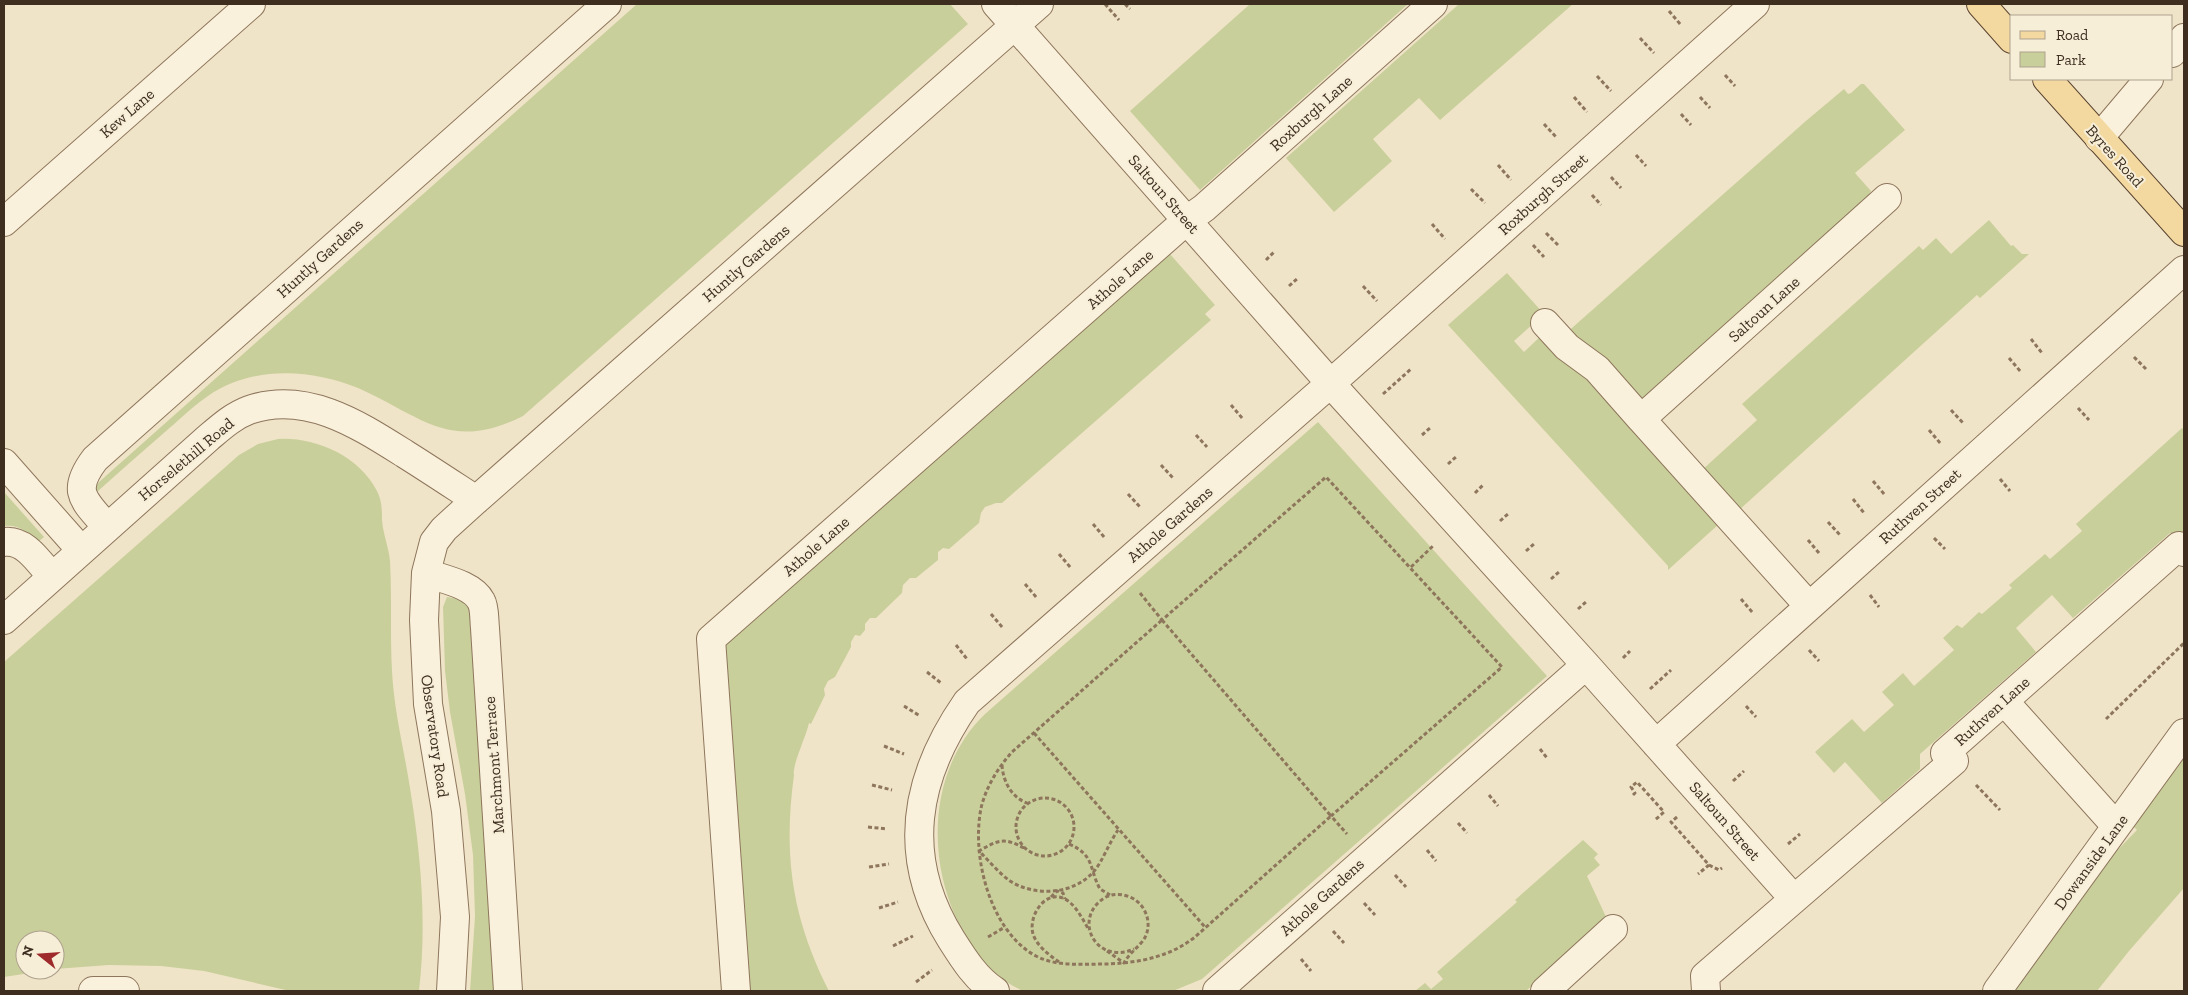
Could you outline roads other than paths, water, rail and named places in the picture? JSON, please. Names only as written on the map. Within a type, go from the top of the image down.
[{"type":"main road","points":[[1981,4],[2010,37]]},
{"type":"main road","name":"Byres Road","points":[[2048,80],[2184,232]]},
{"type":"street","name":"Kew Lane","points":[[4,222],[251,4]]},
{"type":"street","name":"Huntly Gardens","points":[[107,527],[86,502],[80,485],[85,472],[95,459],[607,4]]},
{"type":"street","name":"Saltoun Street","points":[[996,4],[1331,384]]},
{"type":"street","points":[[1016,25],[1039,4]]},
{"type":"street","name":"Roxburgh Lane","points":[[1187,220],[1204,208],[1433,4]]},
{"type":"street","name":"Roxburgh Street","points":[[1331,384],[1755,4]]},
{"type":"street","name":"Huntly Gardens","points":[[476,500],[1016,25]]},
{"type":"street","points":[[2173,52],[2184,38]]},
{"type":"street","points":[[2099,138],[2148,80]]},
{"type":"street","name":"Saltoun Lane","points":[[1641,419],[1887,198]]},
{"type":"street","name":"Athole Lane","points":[[736,991],[711,639],[1187,220]]},
{"type":"street","name":"Ruthven Street","points":[[1656,744],[2184,270]]},
{"type":"street","points":[[1544,323],[1567,347],[1597,369],[1809,606]]},
{"type":"street","points":[[1331,384],[1656,744]]},
{"type":"street","name":"Athole Gardens","points":[[995,991],[988,987],[961,955],[933,904],[926,881],[920,838],[920,805],[934,759],[945,736],[967,702],[1331,384]]},
{"type":"street","name":"Horselethill Road","points":[[4,620],[230,420],[249,410],[280,404],[306,406],[333,414],[355,424],[476,500]]},
{"type":"street","points":[[4,463],[81,550]]},
{"type":"street","name":"Observatory Road","points":[[450,991],[455,917],[446,810],[428,704],[425,630],[426,573],[434,542],[444,529],[476,500]]},
{"type":"street","points":[[4,542],[13,541],[22,545],[52,577]]},
{"type":"street","name":"Ruthven Lane","points":[[1794,899],[1954,761],[1945,753],[2179,546],[2184,552]]},
{"type":"street","name":"Marchmont Terrace","points":[[426,573],[476,594],[482,605],[486,628],[508,991]]},
{"type":"street","name":"Athole Gardens","points":[[1216,991],[1586,665]]},
{"type":"street","points":[[2004,701],[2116,826]]},
{"type":"street","name":"Dowanside Lane","points":[[1997,991],[2184,732]]},
{"type":"street","name":"Saltoun Street","points":[[1656,744],[1794,899]]},
{"type":"street","points":[[1706,991],[1705,976],[1794,899]]},
{"type":"street","points":[[1545,991],[1613,929]]},
{"type":"street","points":[[93,991],[125,991]]}]
